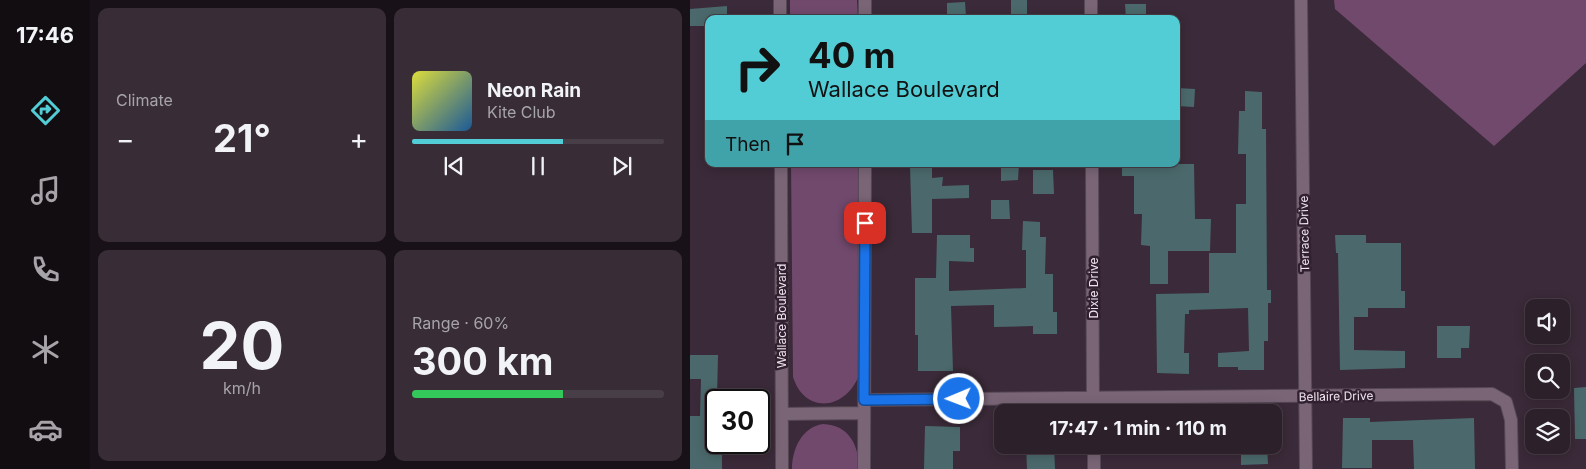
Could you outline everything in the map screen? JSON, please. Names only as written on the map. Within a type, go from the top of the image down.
[{"type":"street","points":[[780,0],[780,15]]},
{"type":"street","points":[[865,0],[865,15]]},
{"type":"street","points":[[1091,0],[1091,15]]},
{"type":"street","name":"Terrace Drive","points":[[1301,0],[1306,469]]},
{"type":"street","name":"Wallace Boulevard","points":[[780,167],[782,469]]},
{"type":"street","points":[[864,469],[865,167]]},
{"type":"street","name":"Dixie Drive","points":[[1092,167],[1093,404]]},
{"type":"street","name":"Bellaire Drive","points":[[864,400],[1492,394],[1506,402],[1511,420],[1512,469]]},
{"type":"street","points":[[782,414],[864,413]]},
{"type":"street","points":[[1094,454],[1094,469]]},
{"type":"shaded area","points":[[790,0],[857,0],[858,15],[790,15]]},
{"type":"shaded area","points":[[1334,0],[1586,0],[1586,63],[1494,146],[1335,9]]},
{"type":"shaded area","points":[[791,167],[858,167],[859,375],[853,387],[845,395],[836,401],[826,403],[816,402],[807,398],[799,389],[793,377]]},
{"type":"shaded area","points":[[823,424],[840,428],[851,438],[857,452],[859,469],[792,469],[796,447],[804,434],[809,429]]},
{"type":"building","points":[[1011,0],[1027,0],[1027,15],[1011,15]]},
{"type":"building","points":[[965,2],[966,15],[947,15],[947,3]]},
{"type":"building","points":[[1125,4],[1146,4],[1146,15],[1126,15]]},
{"type":"building","points":[[727,6],[727,15],[705,15],[705,26],[690,26],[690,9]]},
{"type":"building","points":[[1180,88],[1195,89],[1194,107],[1180,106]]},
{"type":"building","points":[[1245,91],[1262,92],[1262,129],[1266,129],[1267,290],[1271,290],[1271,303],[1268,303],[1268,341],[1264,341],[1264,370],[1238,370],[1238,367],[1218,367],[1218,353],[1249,351],[1248,308],[1189,310],[1189,314],[1185,314],[1184,353],[1189,353],[1189,374],[1157,373],[1156,294],[1209,293],[1209,253],[1236,253],[1236,204],[1246,204],[1246,154],[1238,154],[1239,111],[1245,111]]},
{"type":"building","points":[[1180,164],[1194,164],[1195,219],[1211,219],[1210,251],[1168,251],[1168,284],[1150,284],[1150,246],[1141,245],[1142,214],[1134,214],[1134,176],[1122,176],[1122,167],[1180,167]]},
{"type":"building","points":[[910,167],[932,167],[932,178],[943,177],[942,186],[969,185],[969,198],[932,199],[932,233],[912,233]]},
{"type":"building","points":[[1001,167],[1019,167],[1018,180],[1001,181]]},
{"type":"building","points":[[1033,170],[1053,170],[1054,194],[1033,194]]},
{"type":"building","points":[[991,200],[1009,200],[1010,219],[991,219]]},
{"type":"building","points":[[1023,221],[1040,222],[1040,237],[1046,237],[1045,274],[1053,274],[1053,312],[1057,312],[1057,334],[1033,334],[1033,326],[994,327],[994,305],[951,306],[953,371],[918,371],[918,335],[915,335],[915,278],[936,278],[937,235],[970,235],[970,248],[974,248],[974,262],[949,261],[949,291],[1026,288],[1026,250],[1022,250]]},
{"type":"building","points":[[1335,235],[1366,235],[1366,243],[1401,243],[1401,291],[1405,291],[1405,308],[1368,308],[1368,317],[1354,317],[1354,350],[1405,351],[1405,368],[1340,370],[1338,253],[1336,253]]},
{"type":"building","points":[[1437,326],[1470,326],[1469,348],[1461,348],[1461,358],[1437,358]]},
{"type":"building","points":[[690,355],[718,355],[717,389],[705,389],[705,454],[722,454],[722,469],[690,469],[690,416],[700,416],[701,379],[690,379]]},
{"type":"building","points":[[1586,387],[1586,439],[1575,439],[1574,388]]},
{"type":"building","points":[[1343,418],[1370,418],[1370,422],[1474,418],[1475,469],[1414,469],[1413,440],[1372,440],[1372,468],[1342,468]]},
{"type":"building","points":[[925,426],[960,427],[960,451],[953,451],[953,469],[924,469]]},
{"type":"building","points":[[1026,454],[1054,454],[1055,469],[1027,469]]},
{"type":"building","points":[[1241,454],[1267,454],[1268,464],[1241,465]]},
{"type":"route","points":[[865,223],[864,400],[959,399]]}]
